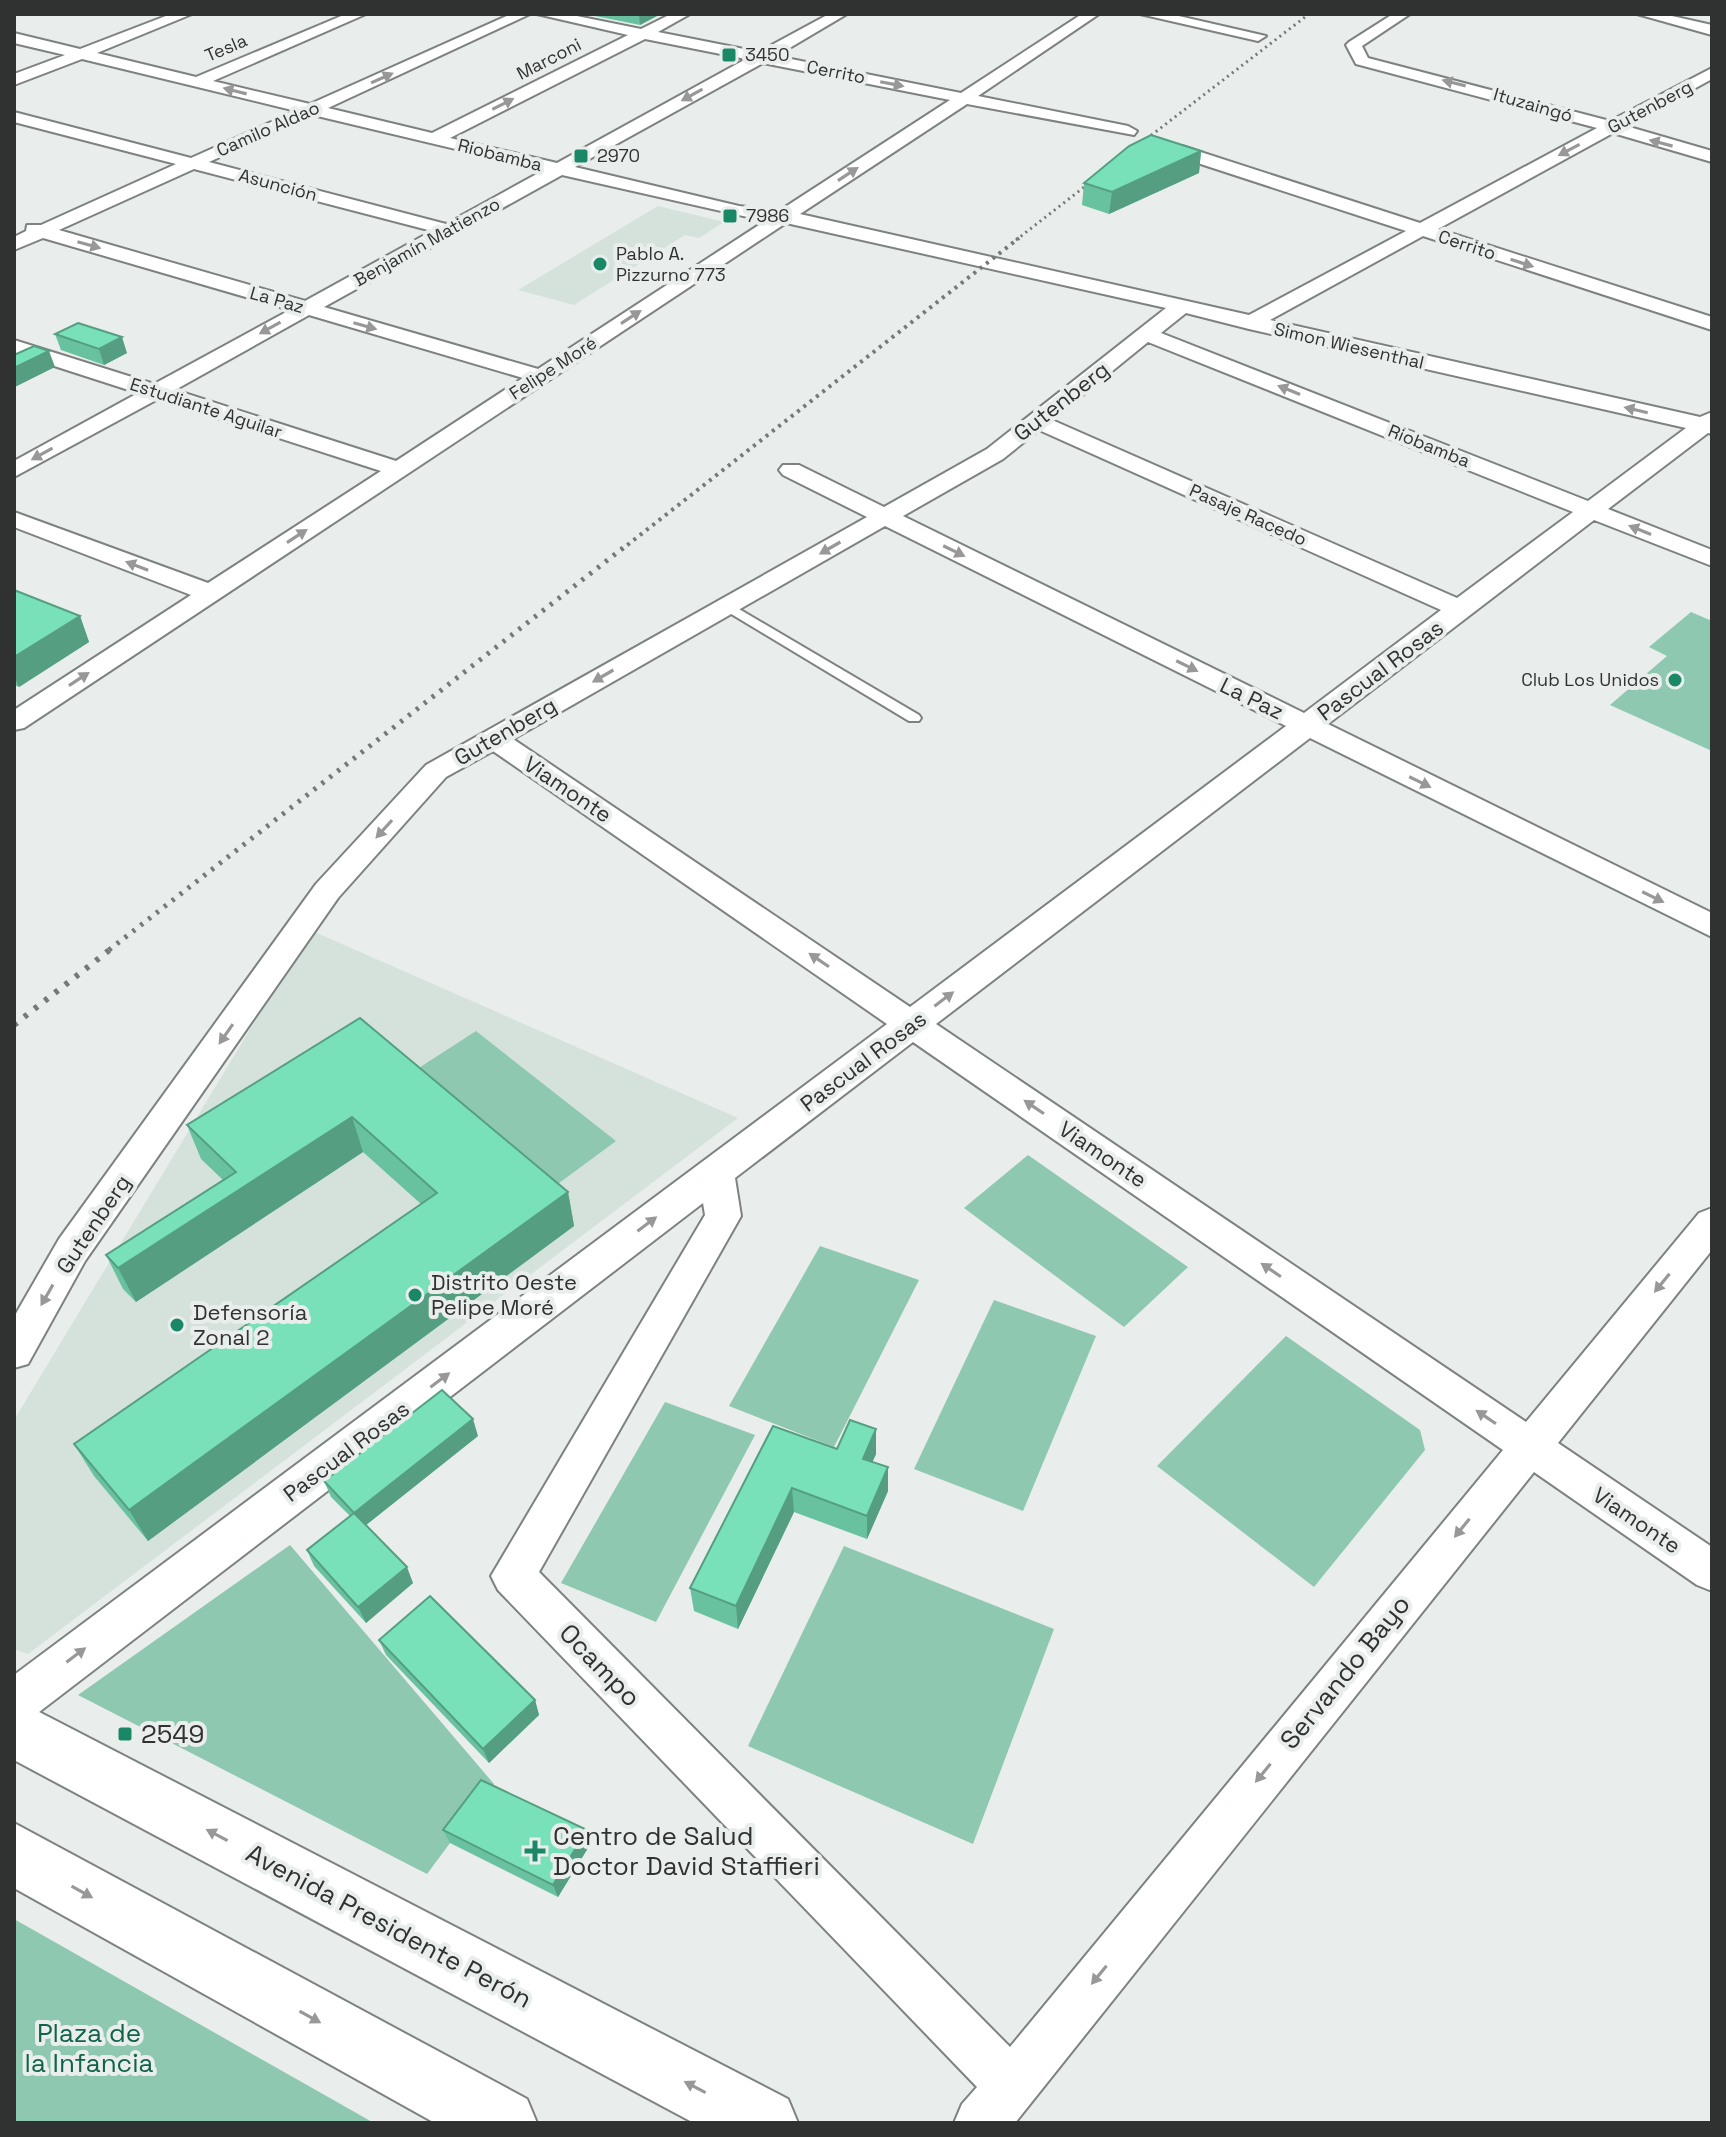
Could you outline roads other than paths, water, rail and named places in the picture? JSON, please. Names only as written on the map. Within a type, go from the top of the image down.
[{"type":"main road","name":"Avenida Presidente Perón","points":[[14,1728],[764,2123]]},
{"type":"main road","points":[[14,1854],[503,2123]]},
{"type":"street","points":[[14,80],[185,14]]},
{"type":"street","name":"Tesla","points":[[197,82],[359,14]]},
{"type":"street","name":"Camilo Aldao","points":[[14,244],[523,14]]},
{"type":"street","name":"Cerrito","points":[[544,14],[1128,131]]},
{"type":"street","name":"Marconi","points":[[434,139],[683,14]]},
{"type":"street","name":"Benjamín Matienzo","points":[[14,470],[840,14]]},
{"type":"street","name":"Felipe Moré","points":[[14,722],[1092,14]]},
{"type":"street","points":[[1147,14],[1258,36]]},
{"type":"street","name":"Ituzaingó","points":[[1403,14],[1354,45],[1362,61],[1525,102],[1712,157]]},
{"type":"street","points":[[1644,14],[1712,30]]},
{"type":"street","name":"Riobamba","points":[[14,38],[739,212],[783,217],[987,262]]},
{"type":"street","name":"Gutenberg","points":[[1249,323],[1712,73]]},
{"type":"street","name":"Asunción","points":[[14,117],[449,230]]},
{"type":"street","name":"Cerrito","points":[[1176,150],[1712,324]]},
{"type":"street","name":"La Paz","points":[[14,224],[540,376]]},
{"type":"street","name":"Simon Wiesenthal","points":[[987,262],[1709,424]]},
{"type":"street","name":"Gutenberg","points":[[14,1352],[72,1250],[327,891],[436,771],[995,454],[1180,307]]},
{"type":"street","name":"Riobamba","points":[[1146,334],[1712,559]]},
{"type":"street","name":"Estudiante Aguilar","points":[[14,346],[399,469]]},
{"type":"street","name":"Pasaje Racedo","points":[[1036,421],[1460,609]]},
{"type":"street","name":"Pascual Rosas","points":[[14,1703],[1306,725],[1709,424]]},
{"type":"street","name":"La Paz","points":[[791,470],[1712,926]]},
{"type":"street","points":[[14,519],[210,593]]},
{"type":"street","name":"Viamonte","points":[[493,738],[1712,1571]]},
{"type":"street","name":"Ocampo","points":[[716,1172],[723,1216],[513,1576],[1010,2084]]},
{"type":"street","name":"Servando Bayo","points":[[981,2123],[1712,1223]]},
{"type":"lane","points":[[727,606],[914,718]]},
{"type":"railway","points":[[1132,150],[1309,14]]},
{"type":"railway","points":[[1016,240],[1101,174]]},
{"type":"railway","points":[[621,550],[1019,238]]},
{"type":"railway","points":[[109,950],[623,548]]},
{"type":"railway","points":[[14,1025],[112,948]]},
{"type":"place","name":"3450","points":[[729,55]]},
{"type":"place","name":"2970","points":[[581,156]]},
{"type":"place","name":"7986","points":[[730,216]]},
{"type":"place","name":"Pablo A. Pizzurno 773","points":[[600,264]]},
{"type":"place","name":"Club Los Unidos","points":[[1675,680]]},
{"type":"place","name":"Distrito Oeste Pelipe Moré","points":[[415,1295]]},
{"type":"place","name":"Defensoría Zonal 2","points":[[177,1325]]},
{"type":"place","name":"2549","points":[[125,1734]]},
{"type":"place","name":"Centro de Salud Doctor David Staffieri","points":[[535,1851]]},
{"type":"park label","name":"Plaza de la Infancia","points":[[89,2048]]}]
